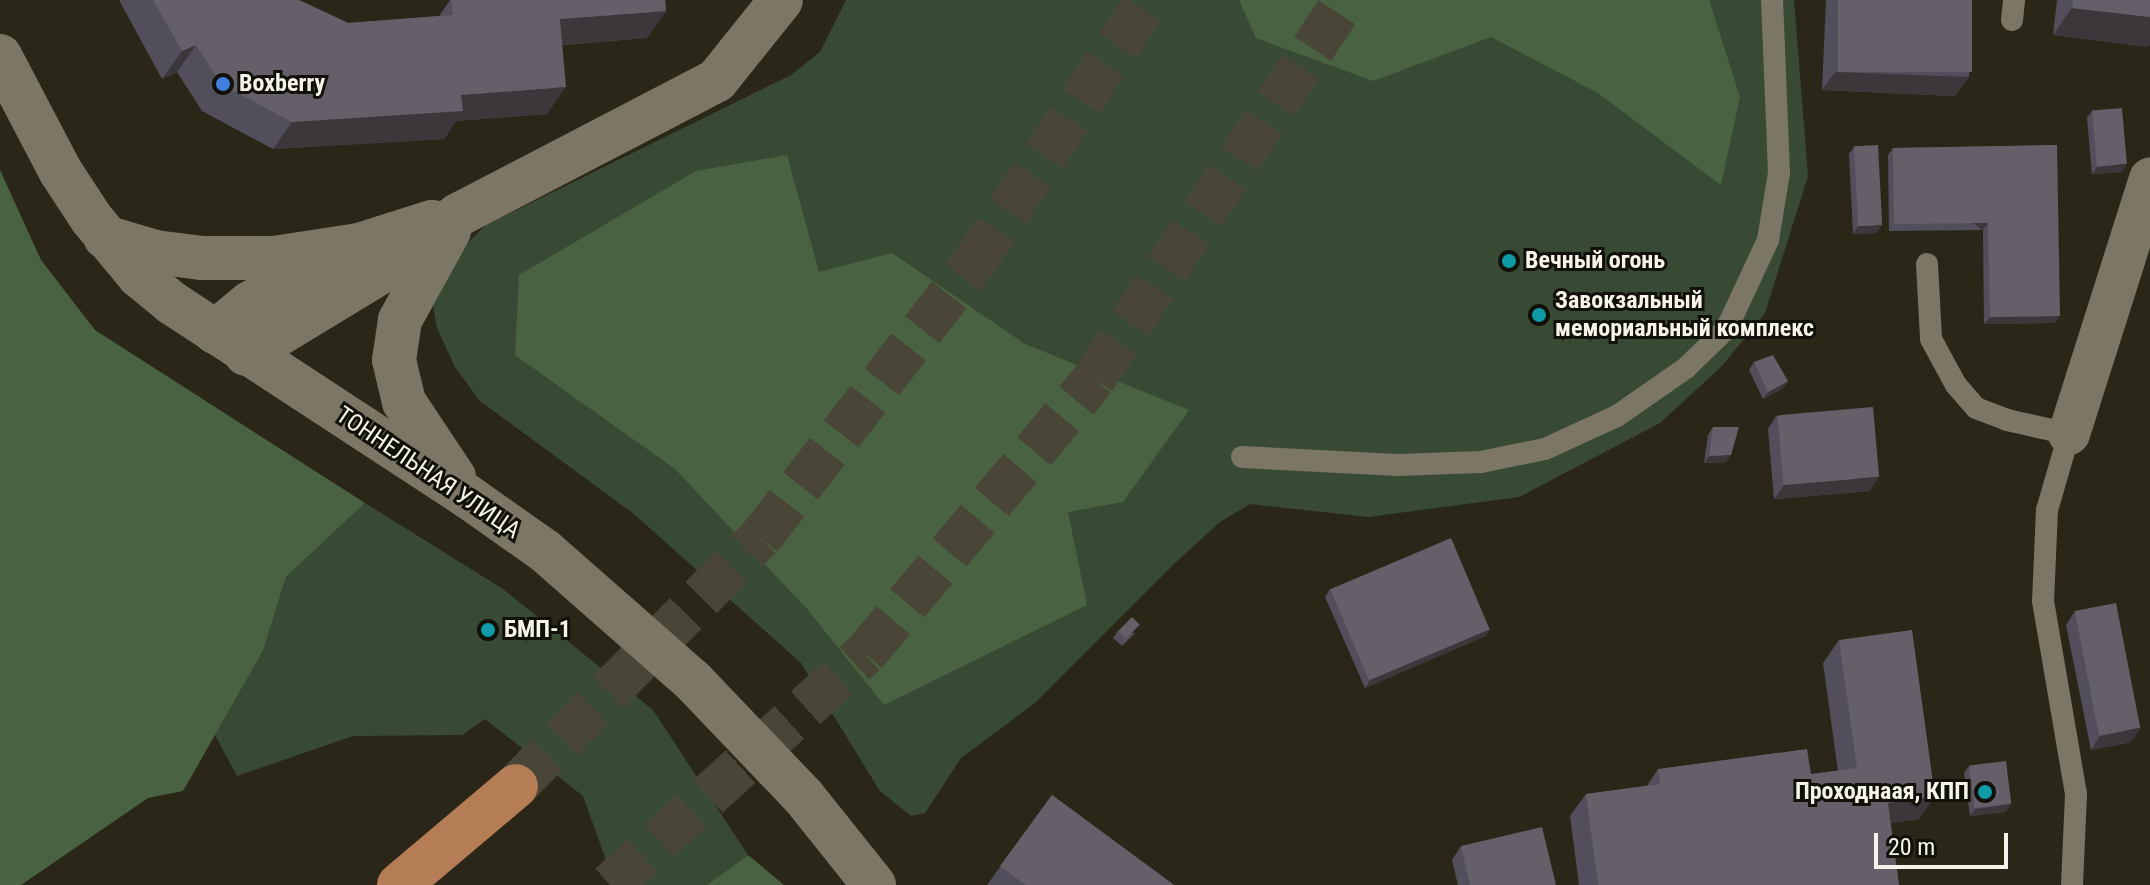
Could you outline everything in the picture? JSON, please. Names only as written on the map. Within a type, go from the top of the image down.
[{"type":"main road","points":[[399,885],[516,786]]},
{"type":"street","points":[[231,343],[384,270],[458,215],[717,80],[781,0]]},
{"type":"street","name":"ТОННЕЛЬНАЯ УЛИЦА","points":[[0,56],[61,172],[105,237],[139,276],[231,343],[467,496],[545,551],[693,681],[803,796],[874,885]]},
{"type":"street","points":[[2069,434],[2150,179]]},
{"type":"street","points":[[105,237],[155,252],[201,258],[274,258],[359,245],[458,215]]},
{"type":"street","points":[[458,215],[400,320],[394,360],[404,402],[467,496]]},
{"type":"street","points":[[231,343],[250,303],[359,245]]},
{"type":"lane","points":[[1242,457],[1398,465],[1481,462],[1545,449],[1617,416],[1686,368],[1727,328],[1768,240],[1779,173],[1772,0]]},
{"type":"lane","points":[[1927,264],[1931,339],[1956,385],[1976,408],[2007,420],[2069,434],[2047,510],[2043,601],[2076,794],[2072,885]]},
{"type":"green space","points":[[846,0],[1794,0],[1808,176],[1765,313],[1722,366],[1660,423],[1519,497],[1368,517],[1250,504],[1220,522],[1175,563],[1035,703],[961,758],[925,813],[911,816],[880,791],[801,663],[634,514],[480,401],[455,367],[437,328],[432,300],[442,268],[486,225],[791,75],[820,52]]},
{"type":"green space","points":[[1239,0],[1709,0],[1740,97],[1721,185],[1598,93],[1491,37],[1373,81],[1256,38]]},
{"type":"green space","points":[[787,155],[819,272],[892,253],[1025,344],[1189,410],[1123,502],[1068,512],[1087,605],[884,705],[808,610],[675,469],[515,355],[519,275],[696,171]]},
{"type":"green space","points":[[0,170],[41,260],[95,330],[365,503],[286,577],[263,651],[183,791],[148,798],[21,885],[0,885]]},
{"type":"green space","points":[[365,503],[503,589],[653,710],[748,855],[707,885],[615,885],[583,796],[485,719],[462,735],[353,736],[237,776],[215,735],[263,651],[286,577]]},
{"type":"green space","points":[[748,855],[784,885],[707,885]]},
{"type":"building","points":[[153,0],[299,0],[348,23],[453,15],[451,0],[665,0],[666,11],[560,19],[566,87],[461,95],[463,111],[292,122],[221,84],[196,45],[182,51]]},
{"type":"building","points":[[1838,0],[1972,0],[1972,72],[1838,72]]},
{"type":"building","points":[[2073,0],[2150,0],[2150,17],[2072,8]]},
{"type":"building","points":[[2122,108],[2127,164],[2097,166],[2092,111]]},
{"type":"building","points":[[1878,145],[1882,225],[1858,226],[1854,146]]},
{"type":"building","points":[[2057,145],[2060,316],[1990,317],[1988,223],[1894,224],[1893,148]]},
{"type":"building","points":[[1773,355],[1788,381],[1768,392],[1754,362]]},
{"type":"building","points":[[1873,407],[1879,477],[1783,485],[1777,415]]},
{"type":"building","points":[[1713,427],[1739,427],[1731,455],[1709,456]]},
{"type":"building","points":[[1451,538],[1490,629],[1369,680],[1330,589]]},
{"type":"building","points":[[2116,603],[2140,728],[2099,736],[2075,611]]},
{"type":"building","points":[[1132,617],[1140,625],[1126,639],[1118,631]]},
{"type":"building","points":[[1912,630],[1935,797],[1888,803],[1899,885],[1598,885],[1586,794],[1660,784],[1658,769],[1807,749],[1811,774],[1857,768],[1839,640]]},
{"type":"building","name":"Проходнаая, КПП","points":[[2006,761],[2011,804],[1975,808],[1969,766]]},
{"type":"building","points":[[1052,795],[1174,885],[1026,885],[1000,866]]},
{"type":"building","points":[[1542,827],[1556,885],[1470,885],[1461,846]]},
{"type":"tunnel","points":[[516,786],[760,538],[972,266],[1148,0]]},
{"type":"tunnel","points":[[610,885],[865,654],[1094,379],[1345,0]]},
{"type":"place","name":"Boxberry","points":[[223,84]]},
{"type":"place","name":"Вечный огонь","points":[[1509,261]]},
{"type":"place","name":"Завокзальный мемориальный комплекс","points":[[1539,315]]},
{"type":"place","name":"БМП-1","points":[[488,630]]},
{"type":"place","name":"Проходнаая, КПП","points":[[1985,792]]}]
